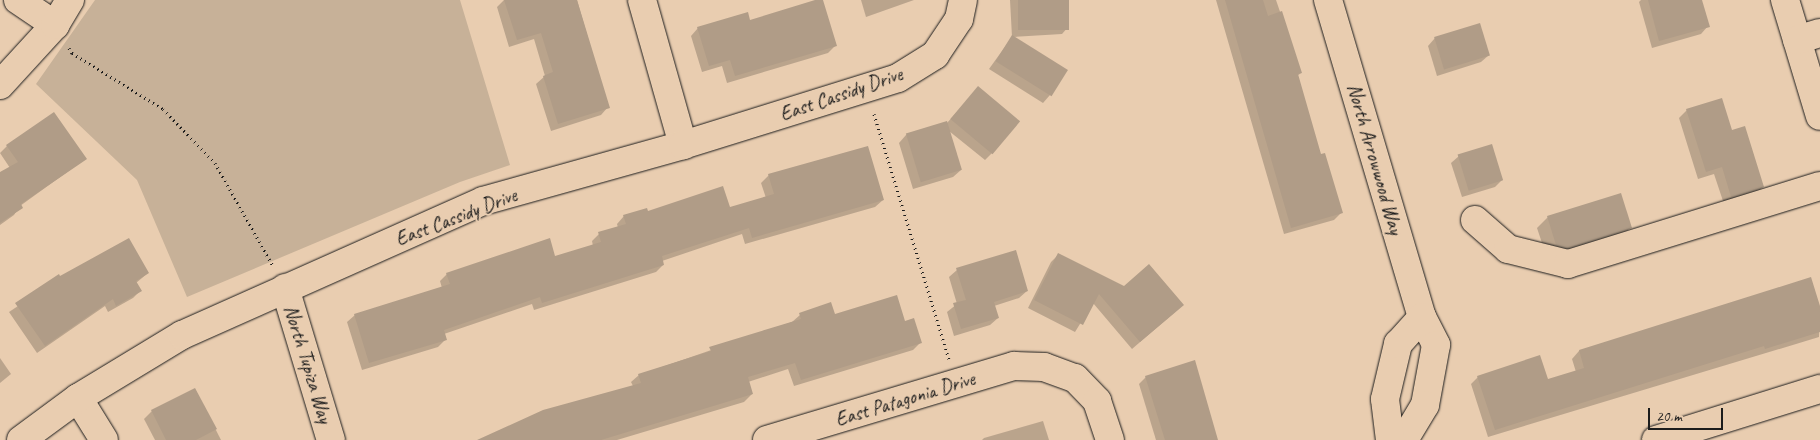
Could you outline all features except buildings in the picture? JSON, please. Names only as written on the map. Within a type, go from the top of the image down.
[{"type":"street","points":[[18,0],[55,25]]},
{"type":"street","points":[[0,85],[55,25],[70,0]]},
{"type":"street","points":[[642,0],[683,145]]},
{"type":"street","name":"North Arrowwood Way","points":[[1328,0],[1422,317],[1436,345],[1425,406],[1404,440]]},
{"type":"street","points":[[1785,0],[1809,37],[1820,116]]},
{"type":"street","name":"East Cassidy Drive","points":[[22,440],[78,398],[182,334],[483,201],[683,145],[898,78],[935,55],[961,10]]},
{"type":"street","points":[[1475,220],[1508,249],[1568,264],[1820,186]]},
{"type":"street","name":"North Tupiza Way","points":[[285,288],[331,440]]},
{"type":"street","points":[[1390,440],[1385,399],[1398,344],[1422,317]]},
{"type":"street","name":"East Patagonia Drive","points":[[767,440],[1014,366],[1044,367],[1075,378],[1097,402],[1110,440]]},
{"type":"street","points":[[1656,440],[1820,389]]},
{"type":"street","points":[[78,398],[104,440]]},
{"type":"path","points":[[55,25],[72,53],[163,109],[215,163],[285,288]]},
{"type":"path","points":[[866,88],[956,383]]},
{"type":"shaded area","points":[[95,0],[460,0],[510,165],[460,182],[187,297],[137,180],[36,84]]}]
